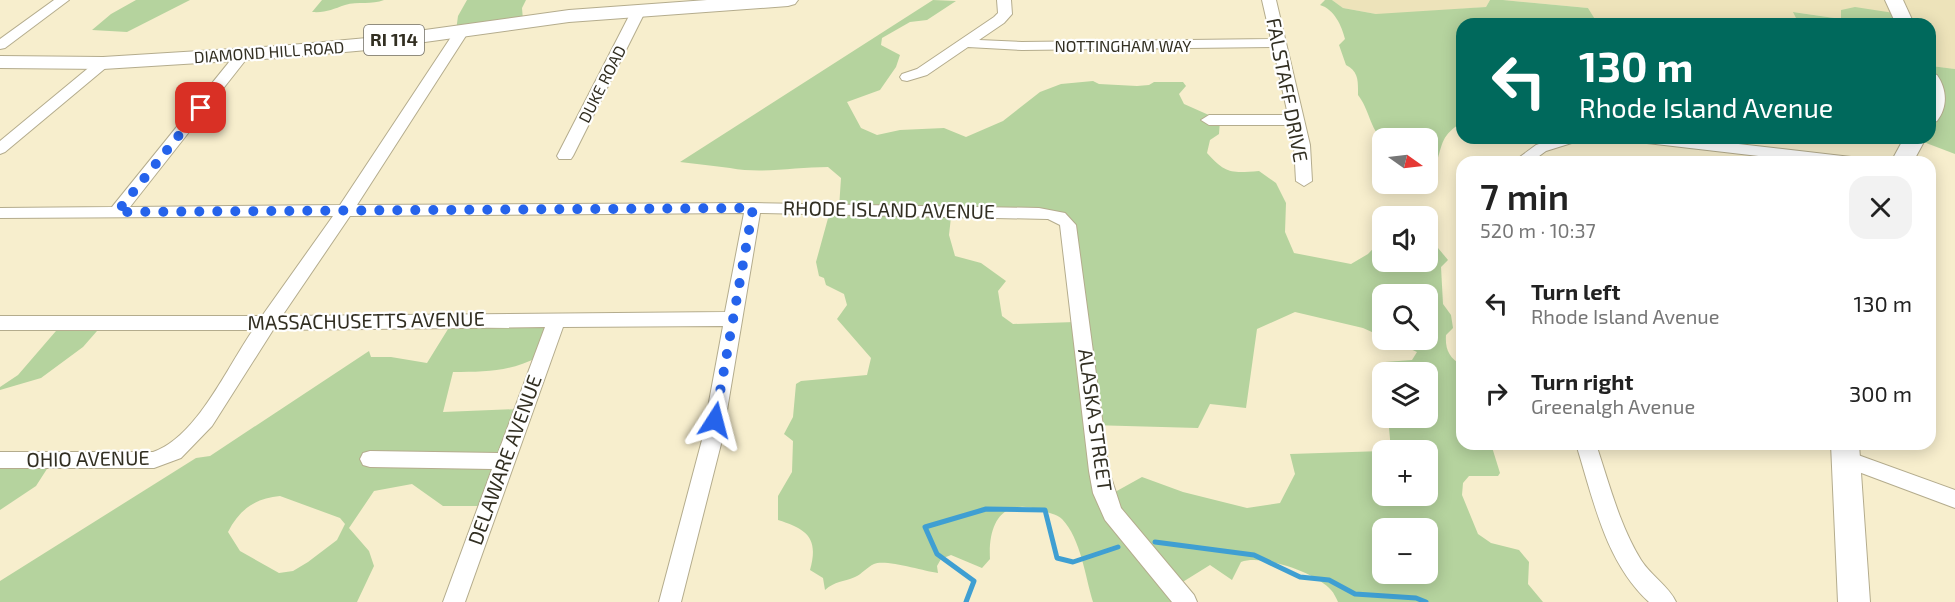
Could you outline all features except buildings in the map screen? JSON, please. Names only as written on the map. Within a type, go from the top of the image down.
[{"type":"main road","name":"DIAMOND HILL ROAD","points":[[0,62],[103,63],[345,46],[678,4],[788,0]]},
{"type":"street","points":[[0,45],[62,0]]},
{"type":"street","points":[[907,77],[922,72],[999,20],[1005,14],[1004,0]]},
{"type":"street","name":"FALSTAFF DRIVE","points":[[1269,0],[1302,151],[1304,181]]},
{"type":"street","points":[[1894,0],[1902,18]]},
{"type":"street","name":"DUKE ROAD","points":[[565,156],[636,16],[635,11]]},
{"type":"street","points":[[269,322],[406,120],[462,30]]},
{"type":"street","name":"NOTTINGHAM WAY","points":[[967,43],[1022,46],[1279,43]]},
{"type":"street","points":[[117,212],[243,54]]},
{"type":"street","points":[[0,149],[103,63]]},
{"type":"street","points":[[1209,120],[1296,120]]},
{"type":"street","points":[[1529,156],[1540,148],[1553,144]]},
{"type":"street","points":[[1698,144],[1800,156]]},
{"type":"street","points":[[670,602],[712,440],[753,208]]},
{"type":"street","name":"RHODE ISLAND AVENUE","points":[[0,213],[753,208],[1039,213],[1059,216]]},
{"type":"street","name":"ALASKA STREET","points":[[1059,216],[1068,225],[1099,471],[1104,493],[1113,514],[1184,602]]},
{"type":"street","name":"DELAWARE AVENUE","points":[[454,602],[557,319]]},
{"type":"street","name":"MASSACHUSETTS AVENUE","points":[[0,323],[732,319]]},
{"type":"street","name":"OHIO AVENUE","points":[[0,460],[154,460],[174,452],[196,429],[224,392],[269,322]]},
{"type":"street","points":[[1588,450],[1613,523],[1627,555],[1638,574],[1665,602]]},
{"type":"street","points":[[1854,602],[1846,451],[1955,499]]},
{"type":"street","points":[[370,459],[505,461]]},
{"type":"shaded area","points":[[1332,0],[1490,0],[1486,7],[1376,14],[1343,8]]},
{"type":"shaded area","points":[[1503,0],[1955,0],[1955,69],[1936,67],[1936,18],[1834,18],[1794,12],[1796,18],[1594,18],[1588,8]]},
{"type":"green space","points":[[136,0],[190,0],[127,32],[92,30],[111,14]]},
{"type":"green space","points":[[322,0],[384,0],[312,12]]},
{"type":"green space","points":[[467,0],[526,0],[522,8],[523,20],[456,31],[458,16]]},
{"type":"green space","points":[[933,0],[956,1],[927,20],[910,22],[882,38],[881,45],[900,55],[896,67],[880,90],[847,102],[861,128],[877,135],[900,130],[944,128],[966,137],[1003,121],[1040,92],[1061,84],[1093,81],[1099,84],[1137,86],[1154,82],[1183,82],[1186,86],[1179,94],[1184,104],[1220,120],[1219,134],[1210,140],[1207,153],[1219,165],[1230,171],[1259,171],[1276,183],[1286,203],[1285,232],[1294,253],[1351,264],[1372,250],[1372,272],[1438,272],[1438,248],[1448,260],[1441,267],[1443,304],[1451,315],[1453,328],[1446,335],[1446,345],[1449,353],[1456,360],[1456,450],[1493,450],[1500,473],[1498,476],[1469,476],[1463,483],[1462,495],[1478,534],[1491,543],[1519,550],[1529,562],[1528,584],[1543,602],[1338,602],[1332,591],[1314,577],[1288,566],[1262,560],[1250,560],[1241,562],[1232,580],[1210,565],[1173,588],[1174,602],[1093,602],[1082,558],[1068,527],[1057,516],[1027,507],[1015,507],[1000,517],[991,535],[990,559],[982,568],[951,555],[941,559],[937,566],[938,573],[879,563],[825,590],[823,578],[810,570],[813,550],[808,536],[796,527],[778,520],[778,496],[792,472],[793,441],[784,434],[793,417],[796,384],[801,381],[867,375],[871,358],[837,319],[847,305],[844,294],[826,285],[824,278],[819,276],[816,262],[830,211],[839,208],[841,178],[828,167],[754,170],[680,162]],"holes":[[[951,217],[1060,217],[1075,322],[1013,324],[1002,316],[998,291],[1006,281],[981,263],[955,256],[949,235]],[[1372,284],[1438,284],[1438,350],[1413,350],[1417,352],[1412,360],[1385,362],[1438,362],[1438,428],[1389,428],[1390,440],[1438,440],[1438,506],[1372,506],[1372,451],[1290,454],[1295,474],[1280,503],[1247,508],[1183,492],[1142,477],[1106,497],[1090,425],[1198,428],[1210,404],[1246,408],[1257,329],[1295,312],[1372,332]]]},
{"type":"green space","points":[[1325,0],[1332,0],[1343,8],[1376,14],[1486,7],[1490,0],[1503,0],[1588,8],[1594,18],[1456,18],[1456,126],[1446,136],[1438,158],[1438,128],[1374,128],[1358,95],[1356,74],[1346,65],[1339,45],[1345,39],[1342,29],[1337,19],[1320,5]]},
{"type":"green space","points":[[1855,7],[1894,13],[1896,18],[1841,18],[1841,10]]},
{"type":"green space","points":[[1793,12],[1834,18],[1796,18]]},
{"type":"green space","points":[[1936,67],[1955,69],[1955,154],[1929,144],[1936,144]]},
{"type":"green space","points":[[453,321],[550,321],[538,357],[507,368],[453,372],[443,412],[518,409],[483,506],[443,506],[412,484],[374,491],[349,528],[369,551],[374,566],[357,602],[0,602],[0,581],[196,458],[210,456],[369,351],[371,357],[391,357],[427,363]],"holes":[[[280,496],[340,518],[345,524],[337,540],[293,571],[279,573],[240,551],[228,532],[237,517],[249,506],[271,497]]]},
{"type":"green space","points":[[104,323],[83,347],[41,378],[0,390],[0,387],[18,375],[62,324]]},
{"type":"green space","points":[[0,458],[54,458],[36,486],[0,510]]},
{"type":"waterway","points":[[966,602],[974,581],[937,554],[925,527],[986,509],[1045,510],[1057,558],[1073,562],[1118,547]]},
{"type":"waterway","points":[[1155,542],[1254,555],[1300,577],[1329,580],[1355,594],[1416,598],[1426,602]]},
{"type":"route","points":[[201,108],[117,212],[753,208],[715,420]]}]
